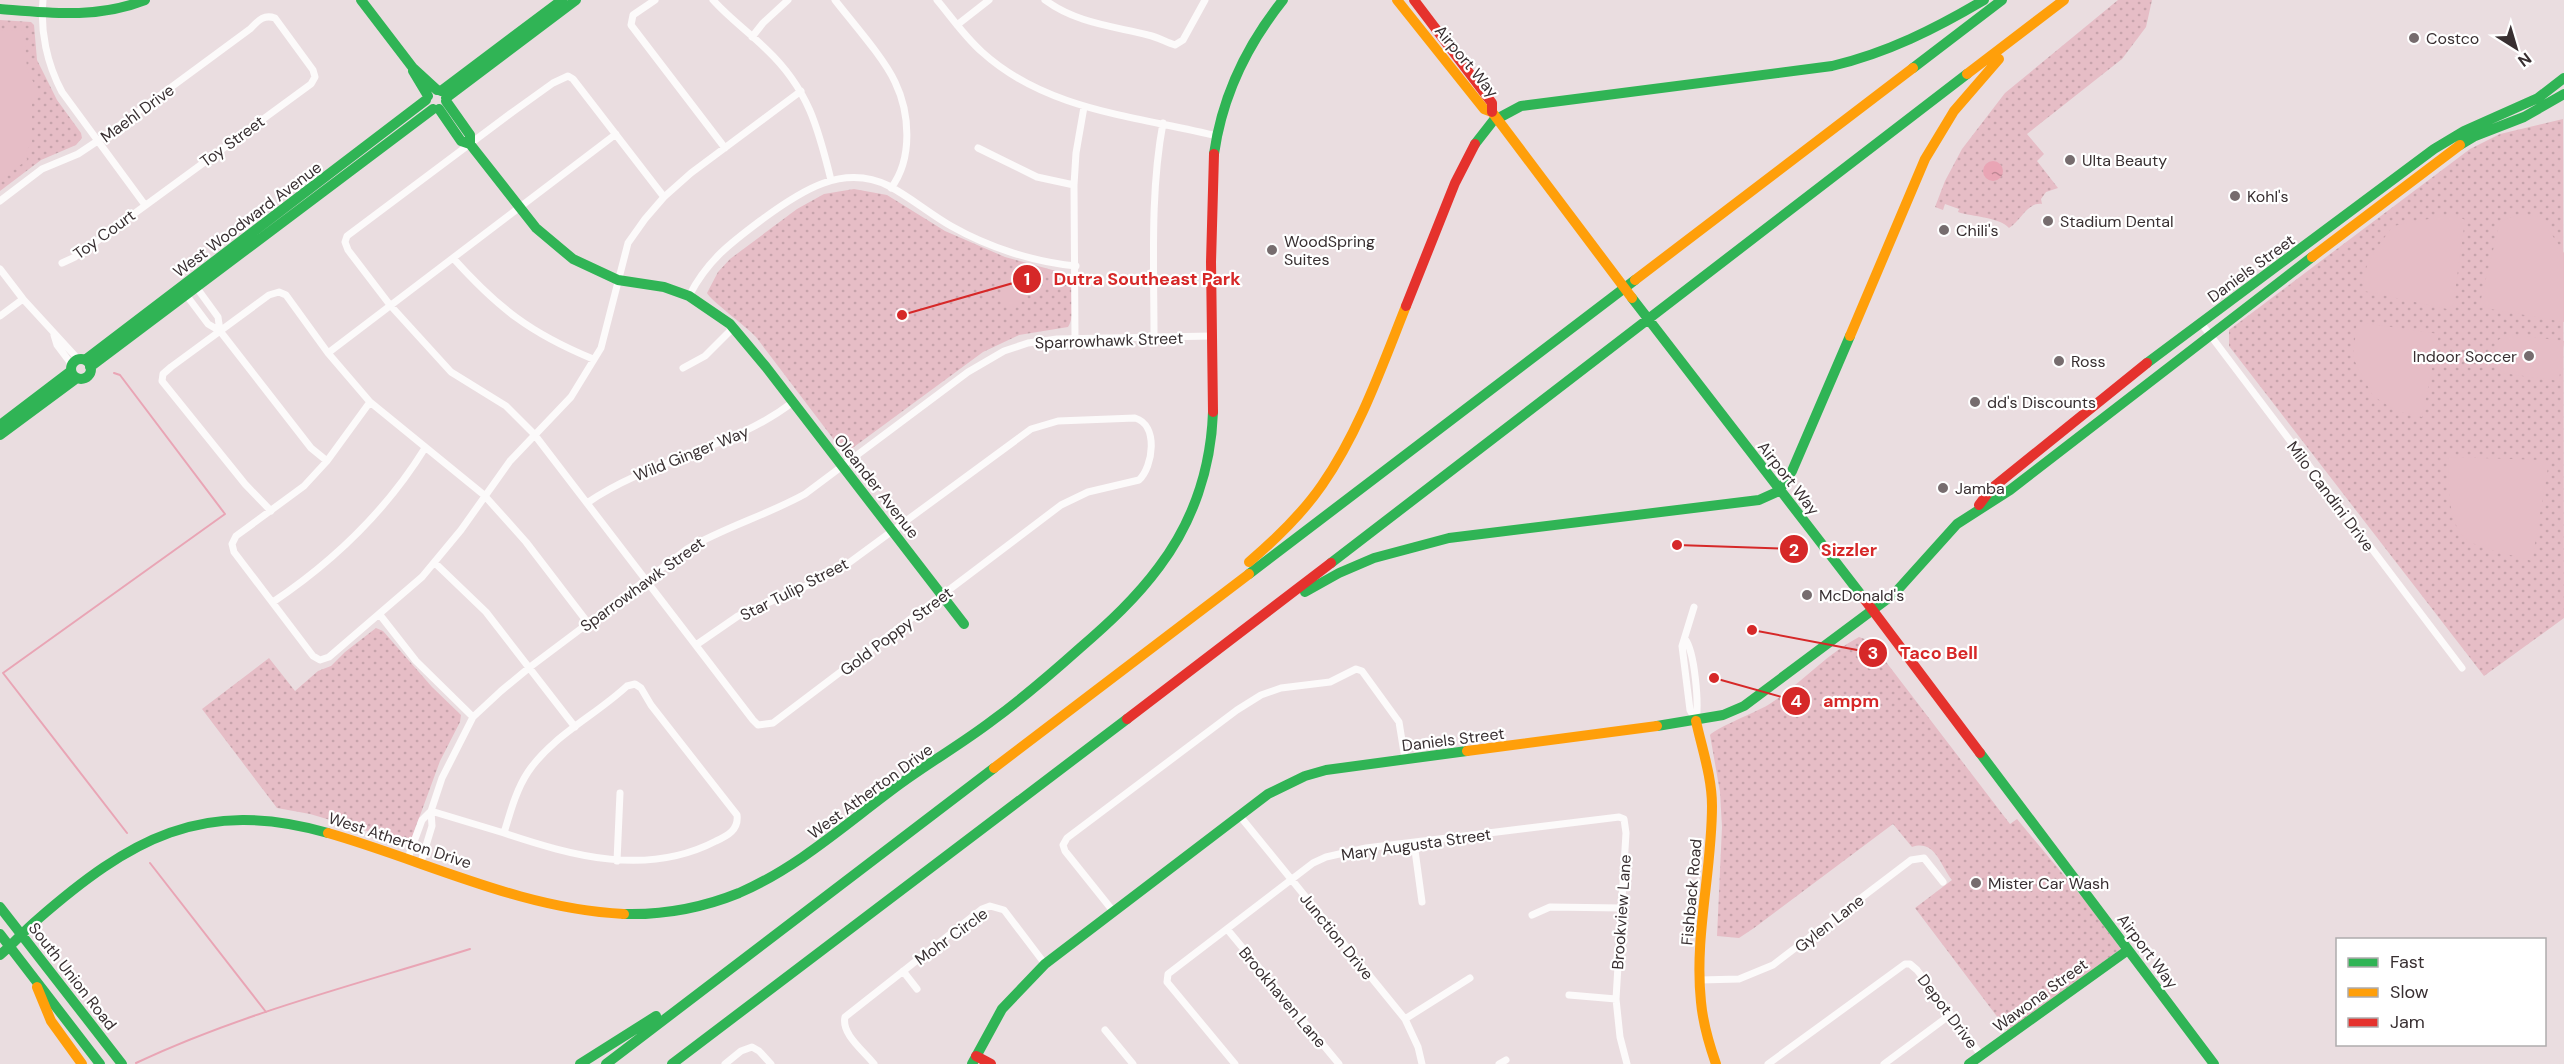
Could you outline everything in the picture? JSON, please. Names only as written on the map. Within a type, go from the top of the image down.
[{"type":"main road","points":[[0,9],[42,6],[84,15],[105,13],[145,0]]},
{"type":"main road","points":[[361,0],[437,99]]},
{"type":"main road","name":"West Woodward Avenue","points":[[0,425],[194,283],[437,99],[562,0]]},
{"type":"main road","name":"West Woodward Avenue","points":[[437,99],[576,0]]},
{"type":"main road","name":"West Atherton Drive","points":[[0,955],[35,921],[130,851],[167,833],[203,823],[257,819],[300,824],[559,906],[624,915],[676,910],[721,899],[748,889],[792,866],[1029,692],[1116,617],[1164,564],[1190,516],[1206,470],[1214,418],[1211,336],[1213,173],[1217,136],[1238,71],[1256,37],[1283,0]]},
{"type":"main road","name":"Airport Way","points":[[1397,0],[1484,109],[1495,115]]},
{"type":"main road","name":"Airport Way","points":[[1414,0],[1492,103],[1495,115],[1616,277],[1873,610],[2214,1064]]},
{"type":"main road","points":[[1186,621],[1273,541],[1303,510],[1328,475],[1362,408],[1470,154],[1495,115],[1521,106],[1832,66],[1863,59],[1916,40],[1984,0]]},
{"type":"main road","points":[[606,1064],[2002,0]]},
{"type":"main road","points":[[1218,650],[1272,612],[1328,578],[1377,556],[1412,545],[1449,538],[1759,500],[1779,490],[1792,471],[1908,195],[1939,134],[1978,81],[2003,54],[2060,3]]},
{"type":"main road","points":[[672,1064],[1218,650],[2060,3]]},
{"type":"main road","name":"Daniels Street","points":[[1975,510],[1991,489],[2201,323],[2434,149],[2463,131],[2538,98],[2564,78]]},
{"type":"main road","name":"Daniels Street","points":[[974,1060],[1002,1009],[1022,985],[1045,964],[1268,794],[1305,776],[1326,770],[1508,748],[1696,721],[1723,715],[1744,706],[1873,610],[1908,581],[1953,528],[1975,510],[2010,490],[2447,153],[2475,136],[2524,117],[2564,94]]},
{"type":"main road","name":"Oleander Avenue","points":[[437,99],[470,135],[470,144],[519,208],[553,244],[573,259],[618,280],[664,287],[689,296],[734,327],[964,624]]},
{"type":"main road","name":"West Woodward Avenue","points":[[0,435],[79,367]]},
{"type":"main road","name":"Fishback Road","points":[[1696,721],[1712,806],[1700,980],[1702,1017],[1716,1064]]},
{"type":"main road","points":[[684,1064],[883,904]]},
{"type":"main road","name":"South Union Road","points":[[0,907],[122,1064]]},
{"type":"main road","name":"South Union Road","points":[[0,934],[100,1064]]},
{"type":"main road","name":"Wawona Street","points":[[1969,1064],[2128,950]]},
{"type":"main road","points":[[33,978],[45,1010],[82,1064]]},
{"type":"main road","points":[[580,1064],[659,1014],[698,995]]},
{"type":"main road","points":[[974,1060],[991,1064]]},
{"type":"street","points":[[655,0],[633,15],[631,25],[725,148]]},
{"type":"street","points":[[713,0],[731,21],[752,37],[788,71],[801,91],[820,133],[831,180]]},
{"type":"street","points":[[752,37],[763,23],[788,0]]},
{"type":"street","points":[[836,0],[891,74],[901,98],[906,118],[906,143],[901,170],[891,188]]},
{"type":"street","points":[[938,0],[982,53],[1037,90],[1084,107],[1217,136]]},
{"type":"street","points":[[957,25],[989,0]]},
{"type":"street","points":[[1046,0],[1057,9],[1082,20],[1151,35],[1175,45],[1180,43],[1205,0]]},
{"type":"street","points":[[42,6],[46,49],[54,77],[62,92],[145,205]]},
{"type":"street","name":"Maehl Drive","points":[[0,201],[42,170],[78,154],[99,141],[250,29],[260,19],[268,16]]},
{"type":"street","name":"Toy Street","points":[[145,205],[311,84],[315,74],[278,21],[268,16]]},
{"type":"street","points":[[664,197],[573,79],[568,76],[553,83],[470,144],[347,236],[345,242],[348,250],[390,305],[451,372],[506,406],[534,434],[696,645]]},
{"type":"street","points":[[370,402],[327,461],[304,486],[237,536],[232,544],[234,552],[313,656],[320,660],[329,657],[381,615],[435,563],[484,495],[534,434],[571,397],[601,348],[628,243],[645,219],[664,197],[801,91]]},
{"type":"street","points":[[1075,338],[1074,185],[1076,153],[1084,107]]},
{"type":"street","points":[[1154,336],[1156,161],[1163,123]]},
{"type":"street","points":[[328,353],[616,134]]},
{"type":"street","points":[[978,148],[1036,177],[1074,185]]},
{"type":"street","points":[[689,296],[706,266],[723,249],[793,196],[831,180],[857,177],[891,188],[954,228],[1021,255],[1050,263],[1076,266]]},
{"type":"street","name":"Toy Court","points":[[62,262],[75,257],[145,205]]},
{"type":"street","points":[[453,258],[478,286],[533,330],[593,359]]},
{"type":"street","points":[[0,269],[79,367]]},
{"type":"street","points":[[194,283],[218,318],[220,331]]},
{"type":"street","points":[[183,291],[208,324],[220,331],[311,448],[327,461]]},
{"type":"street","points":[[270,511],[245,484],[162,381],[163,374],[171,367],[269,295],[279,292],[286,296],[328,353],[370,402],[484,495],[512,525],[588,623]]},
{"type":"street","points":[[0,316],[23,299]]},
{"type":"street","name":"Milo Candini Drive","points":[[2201,323],[2462,668]]},
{"type":"street","points":[[683,368],[705,356],[734,327]]},
{"type":"street","name":"Sparrowhawk Street","points":[[431,811],[442,777],[474,717],[530,667],[687,549],[711,535],[779,508],[805,494],[992,356],[1028,343],[1075,338],[1211,336]]},
{"type":"street","name":"Wild Ginger Way","points":[[587,503],[619,483],[749,430],[794,402]]},
{"type":"street","name":"Gold Poppy Street","points":[[696,645],[758,725],[773,723],[1074,498],[1139,480],[1147,466],[1152,437],[1150,429],[1144,422],[1135,418],[1058,421],[1031,429],[1007,446]]},
{"type":"street","name":"Star Tulip Street","points":[[696,645],[738,616],[815,582],[846,565],[1007,446]]},
{"type":"street","points":[[273,602],[299,584],[377,515],[425,448]]},
{"type":"street","points":[[435,563],[486,612],[575,727]]},
{"type":"street","name":"Fishback Road","points":[[1694,607],[1687,625],[1685,639],[1689,645],[1698,709],[1696,721]]},
{"type":"street","points":[[381,615],[416,661],[474,717]]},
{"type":"street","points":[[1113,911],[1065,850],[1064,845],[1067,838],[1237,710],[1261,695],[1281,688],[1330,682],[1356,669],[1362,671],[1399,722],[1406,759]]},
{"type":"street","points":[[431,811],[559,852],[616,861],[660,858],[695,852],[730,833],[738,822],[737,815],[651,705],[641,688],[635,684],[627,686],[549,748],[528,772],[513,802],[504,833]]},
{"type":"street","points":[[616,861],[620,793]]},
{"type":"street","points":[[421,862],[432,826],[431,811]]},
{"type":"street","points":[[408,858],[422,820],[431,811]]},
{"type":"street","name":"Junction Drive","points":[[1239,815],[1405,1019],[1418,1047],[1422,1064]]},
{"type":"street","name":"Brookview Lane","points":[[1564,824],[1619,817],[1623,819],[1626,833],[1616,999],[1620,1037],[1627,1064]]},
{"type":"street","name":"Mary Augusta Street","points":[[1235,1064],[1166,978],[1175,968],[1291,879],[1326,857],[1366,848],[1564,824]]},
{"type":"street","points":[[1414,843],[1422,902]]},
{"type":"street","name":"Gylen Lane","points":[[1700,980],[1739,979],[1773,965],[1911,860],[1924,858],[1943,882]]},
{"type":"street","name":"Mohr Circle","points":[[874,1064],[847,1031],[844,1024],[845,1017],[982,909],[990,906],[1004,910],[1045,964]]},
{"type":"street","points":[[1532,915],[1550,907],[1621,908]]},
{"type":"street","name":"Brookhaven Lane","points":[[1227,929],[1338,1064]]},
{"type":"street","name":"Depot Drive","points":[[1770,1064],[1901,965],[1910,964],[1981,1055]]},
{"type":"street","name":"Mohr Circle","points":[[903,971],[917,989]]},
{"type":"street","points":[[1405,1019],[1447,995],[1470,978]]},
{"type":"street","points":[[1569,995],[1616,999]]},
{"type":"street","points":[[1884,1064],[1950,1015]]},
{"type":"street","points":[[1105,1030],[1133,1064]]},
{"type":"street","points":[[725,1064],[741,1051],[752,1047],[771,1064]]},
{"type":"street","points":[[1499,1064],[1506,1059]]},
{"type":"shaded area","points":[[2118,0],[2152,0],[2146,27],[2122,59],[2027,134],[2044,154],[2037,161],[2058,188],[2046,192],[2041,199],[2042,204],[2032,206],[2009,228],[1992,219],[1958,212],[1959,209],[1945,204],[1943,210],[1935,207],[1945,181],[1962,149],[2005,93]]},
{"type":"shaded area","points":[[0,20],[31,22],[34,25],[37,60],[57,100],[81,133],[82,138],[76,145],[41,160],[0,191]]},
{"type":"shaded area","points":[[0,30],[24,31],[27,69],[40,96],[32,103],[32,142],[26,152],[27,160],[0,180]]},
{"type":"shaded area","points":[[2563,119],[2564,618],[2484,676],[2229,346],[2229,330],[2470,149],[2500,134]]},
{"type":"shaded area","points":[[854,189],[887,195],[945,231],[1005,257],[1067,274],[1072,285],[1073,300],[1072,316],[1068,327],[1019,335],[983,352],[847,452],[841,449],[756,337],[707,293],[718,272],[730,259],[797,209],[824,194]]},
{"type":"shaded area","points":[[2454,214],[2465,220],[2453,305],[2447,309],[2364,291],[2363,282],[2368,265],[2393,226]]},
{"type":"shaded area","points":[[2519,214],[2540,217],[2564,253],[2564,322],[2479,307],[2500,222]]},
{"type":"shaded area","points":[[1003,277],[1021,277],[1021,307],[1003,307]]},
{"type":"shaded area","points":[[2357,322],[2439,334],[2422,417],[2397,411],[2373,396],[2353,358]]},
{"type":"shaded area","name":"Indoor Soccer","points":[[2506,334],[2564,341],[2559,381],[2502,373],[2494,362],[2496,342]]},
{"type":"shaded area","points":[[2448,457],[2542,460],[2548,467],[2532,561],[2490,550],[2466,539],[2459,530],[2451,507]]},
{"type":"shaded area","points":[[376,628],[383,631],[432,687],[461,715],[460,722],[440,761],[408,843],[310,814],[277,808],[202,709],[269,658],[295,691],[318,671],[331,666]]},
{"type":"shaded area","points":[[1859,637],[1870,641],[2010,824],[2017,819],[2087,903],[2121,949],[2008,1031],[1915,908],[1952,880],[1932,850],[1920,846],[1912,847],[1893,824],[1739,938],[1717,936],[1722,827],[1720,792],[1710,735],[1768,705],[1835,652]]},
{"type":"water","points":[[1993,161],[2000,164],[2003,171],[2000,178],[1993,181],[1986,178],[1983,171],[1986,164]]},
{"type":"waterway","points":[[114,373],[120,375],[225,514],[3,673],[127,833]]},
{"type":"waterway","points":[[150,863],[266,1012]]},
{"type":"waterway","points":[[136,1063],[176,1045],[259,1014],[470,949]]},
{"type":"traffic: fast","points":[[0,9],[55,13],[91,12],[109,10],[145,0]]},
{"type":"traffic: fast","points":[[361,0],[413,68],[437,90]]},
{"type":"traffic: fast","points":[[441,91],[562,0]]},
{"type":"traffic: fast","points":[[446,98],[576,0]]},
{"type":"traffic: fast","points":[[1214,154],[1223,112],[1238,72],[1258,35],[1283,0]]},
{"type":"traffic: fast","points":[[1475,144],[1493,121],[1521,106],[1832,66],[1852,61],[1910,39],[1984,0]]},
{"type":"traffic: fast","points":[[1913,68],[2002,0]]},
{"type":"traffic: fast","points":[[413,71],[428,96]]},
{"type":"traffic: fast","points":[[1331,563],[1967,74]]},
{"type":"traffic: fast","points":[[2147,363],[2434,149],[2464,131],[2538,98],[2564,78]]},
{"type":"traffic: fast","points":[[2460,145],[2475,136],[2524,117],[2564,94]]},
{"type":"traffic: fast","points":[[85,360],[426,100]]},
{"type":"traffic: fast","points":[[446,101],[470,135],[470,144]]},
{"type":"traffic: fast","points":[[90,367],[433,109]]},
{"type":"traffic: fast","points":[[439,109],[461,141],[470,144],[536,228],[573,259],[618,280],[664,287],[689,296],[730,324],[766,367],[964,624]]},
{"type":"traffic: fast","points":[[1657,726],[1723,715],[1744,706],[1894,594],[1957,524],[2010,490],[2312,257]]},
{"type":"traffic: fast","points":[[1249,574],[1635,280]]},
{"type":"traffic: fast","points":[[1632,298],[1862,596]]},
{"type":"traffic: fast","points":[[1305,592],[1339,573],[1374,558],[1449,538],[1759,500],[1779,491],[1792,471],[1850,336]]},
{"type":"traffic: fast","points":[[81,359],[88,362],[91,369],[88,376],[81,379],[74,376],[71,369],[74,362],[81,359]]},
{"type":"traffic: fast","points":[[0,425],[71,371]]},
{"type":"traffic: fast","points":[[0,435],[77,378]]},
{"type":"traffic: fast","points":[[624,914],[668,912],[697,906],[739,893],[761,882],[803,857],[900,784],[982,728],[1048,676],[1122,610],[1171,550],[1182,532],[1198,494],[1208,454],[1213,412]]},
{"type":"traffic: fast","points":[[672,1064],[1127,719]]},
{"type":"traffic: fast","points":[[972,1064],[1002,1009],[1045,964],[1268,794],[1305,776],[1326,770],[1467,751]]},
{"type":"traffic: fast","points":[[1980,753],[2214,1064]]},
{"type":"traffic: fast","points":[[606,1064],[994,768]]},
{"type":"traffic: fast","points":[[0,955],[37,920],[104,867],[137,847],[170,833],[205,823],[242,820],[283,823],[328,833]]},
{"type":"traffic: fast","points":[[0,907],[122,1064]]},
{"type":"traffic: fast","points":[[0,934],[100,1064]]},
{"type":"traffic: fast","points":[[1969,1064],[2128,950]]},
{"type":"traffic: fast","points":[[580,1064],[656,1016]]},
{"type":"traffic: slow","points":[[1397,0],[1484,109],[1492,112],[1632,298]]},
{"type":"traffic: slow","points":[[1967,74],[2064,0]]},
{"type":"traffic: slow","points":[[1850,336],[1925,159],[1954,111],[1999,59]]},
{"type":"traffic: slow","points":[[1635,280],[1913,68]]},
{"type":"traffic: slow","points":[[2312,257],[2460,145]]},
{"type":"traffic: slow","points":[[1249,562],[1297,516],[1335,465],[1359,421],[1406,306]]},
{"type":"traffic: slow","points":[[994,768],[1249,574]]},
{"type":"traffic: slow","points":[[1696,721],[1712,795],[1699,978],[1703,1018],[1716,1064]]},
{"type":"traffic: slow","points":[[1467,751],[1657,726]]},
{"type":"traffic: slow","points":[[328,833],[510,894],[585,910],[624,914]]},
{"type":"traffic: slow","points":[[37,987],[51,1021],[82,1064]]},
{"type":"traffic: jam","points":[[1414,0],[1492,103],[1492,112]]},
{"type":"traffic: jam","points":[[1406,306],[1455,183],[1475,144]]},
{"type":"traffic: jam","points":[[1213,412],[1211,262],[1214,154]]},
{"type":"traffic: jam","points":[[1979,505],[1991,489],[2147,363]]},
{"type":"traffic: jam","points":[[1127,719],[1331,563]]},
{"type":"traffic: jam","points":[[1862,596],[1980,753]]},
{"type":"traffic: jam","points":[[976,1056],[991,1064]]},
{"type":"place","name":"Costco","points":[[2414,38]]},
{"type":"place","name":"Ulta Beauty","points":[[2070,160]]},
{"type":"place","name":"Kohl's","points":[[2235,196]]},
{"type":"place","name":"Stadium Dental","points":[[2048,221]]},
{"type":"place","name":"Chili's","points":[[1944,230]]},
{"type":"place","name":"WoodSpring Suites","points":[[1272,250]]},
{"type":"place","name":"Dutra Southeast Park","points":[[902,315]]},
{"type":"place","name":"Indoor Soccer","points":[[2529,356]]},
{"type":"place","name":"Ross","points":[[2059,361]]},
{"type":"place","name":"dd's Discounts","points":[[1975,402]]},
{"type":"place","name":"Jamba","points":[[1943,488]]},
{"type":"place","name":"Sizzler","points":[[1677,545]]},
{"type":"place","name":"McDonald's","points":[[1807,595]]},
{"type":"place","name":"Taco Bell","points":[[1752,630]]},
{"type":"place","name":"ampm","points":[[1714,678]]},
{"type":"place","name":"Mister Car Wash","points":[[1976,883]]}]
